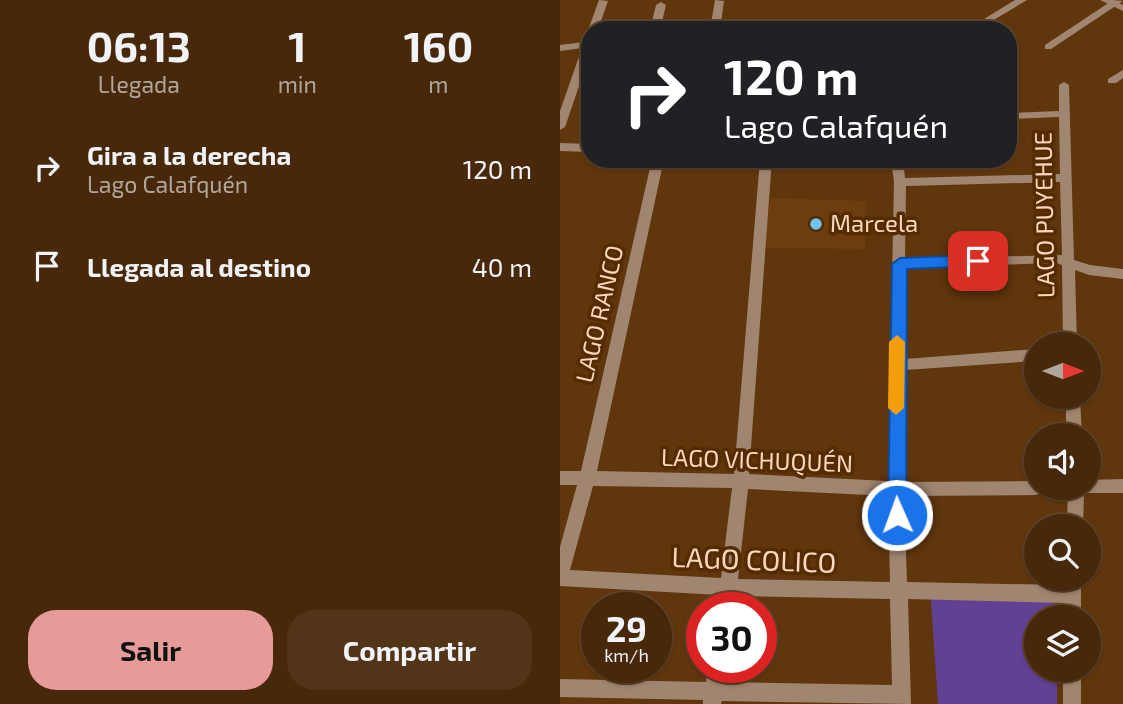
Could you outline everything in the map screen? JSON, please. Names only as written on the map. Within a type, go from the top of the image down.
[{"type":"street","points":[[989,19],[1022,0]]},
{"type":"street","points":[[596,21],[603,1]]},
{"type":"street","points":[[716,21],[719,1]]},
{"type":"street","points":[[1048,47],[1116,3]]},
{"type":"street","points":[[657,21],[661,5]]},
{"type":"street","points":[[560,48],[581,44]]},
{"type":"street","points":[[560,127],[581,66]]},
{"type":"street","points":[[1111,81],[1123,73]]},
{"type":"street","name":"LAGO PUYEHUE","points":[[1064,85],[1070,332]]},
{"type":"street","points":[[560,87],[574,86]]},
{"type":"street","points":[[1017,116],[1065,114]]},
{"type":"street","points":[[560,147],[581,148]]},
{"type":"street","name":"LAGO RANCO","points":[[560,578],[587,479],[656,168]]},
{"type":"street","points":[[728,592],[741,481],[765,168]]},
{"type":"street","points":[[560,688],[713,698],[902,699],[896,489],[896,365],[900,264],[898,168]]},
{"type":"street","points":[[900,182],[1066,178]]},
{"type":"street","points":[[900,264],[1057,258],[1089,271],[1123,274]]},
{"type":"street","points":[[896,365],[1024,356]]},
{"type":"street","name":"LAGO VICHUQUÉN","points":[[560,478],[741,481],[896,489],[1024,488]]},
{"type":"street","points":[[1101,487],[1123,486]]},
{"type":"street","name":"LAGO COLICO","points":[[560,578],[900,592],[1024,588]]},
{"type":"street","points":[[1072,682],[1072,704]]},
{"type":"shaded area","name":"Marcela","points":[[770,198],[866,201],[865,249],[764,248]]},
{"type":"shaded area","points":[[930,587],[1024,588],[1024,591],[1055,591],[1056,605],[1024,605],[1024,682],[1057,682],[1057,704],[938,704]]},
{"type":"slow traffic","points":[[896,408],[897,342]]},
{"type":"place","name":"Marcela","points":[[816,224]]},
{"type":"route","points":[[897,515],[896,365],[900,264],[978,261]]}]
